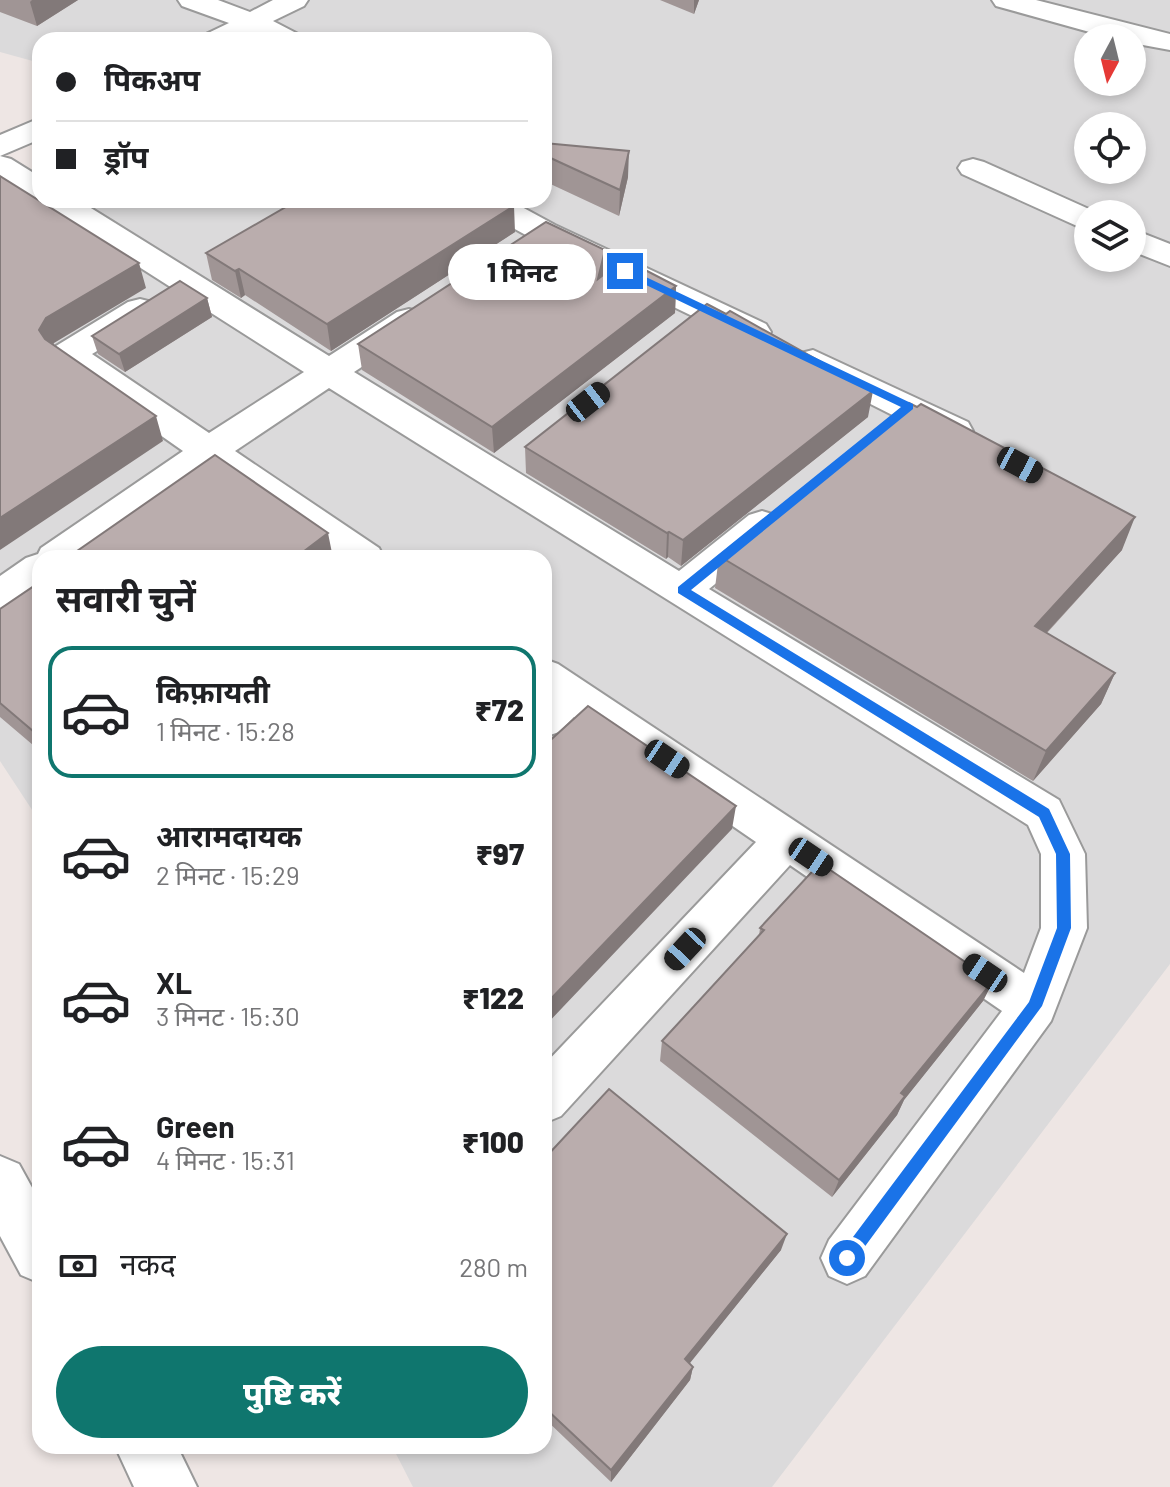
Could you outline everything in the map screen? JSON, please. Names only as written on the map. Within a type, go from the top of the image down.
[{"type":"street","points":[[192,0],[272,32]]},
{"type":"street","points":[[232,32],[294,0]]},
{"type":"street","points":[[1006,0],[1124,33],[1170,42]]},
{"type":"street","points":[[0,147],[32,131]]},
{"type":"street","points":[[0,165],[32,185]]},
{"type":"street","points":[[973,168],[1074,213]]},
{"type":"street","points":[[69,208],[330,371],[506,467],[682,590],[1044,813],[1063,854],[1064,928],[1034,1006],[847,1258]]},
{"type":"street","points":[[495,208],[531,241],[694,319],[909,407],[978,443]]},
{"type":"street","points":[[1146,245],[1170,256]]},
{"type":"street","points":[[185,282],[68,354],[353,550]]},
{"type":"street","points":[[66,550],[208,451],[437,301]]},
{"type":"street","points":[[873,436],[909,407]]},
{"type":"street","points":[[682,590],[790,503]]},
{"type":"street","points":[[0,596],[32,574]]},
{"type":"street","points":[[553,696],[786,840],[1034,1006]]},
{"type":"street","points":[[552,1091],[786,840]]},
{"type":"street","points":[[0,1182],[32,1241]]},
{"type":"street","points":[[148,1454],[167,1487]]},
{"type":"shaded area","points":[[0,0],[1170,0],[1170,964],[772,1487],[413,1487],[396,1454],[552,1454],[552,550],[32,550],[32,810],[0,761],[0,213],[32,195],[32,208],[552,208],[552,32],[32,32],[32,61],[0,52]]},
{"type":"building","points":[[552,144],[629,151],[620,190],[552,159]]},
{"type":"building","points":[[0,176],[32,196],[32,208],[51,208],[139,263],[46,318],[39,330],[45,339],[156,416],[0,518]]},
{"type":"building","points":[[284,208],[511,208],[327,324],[239,269],[235,271],[206,253]]},
{"type":"building","points":[[546,222],[605,250],[598,279],[624,259],[676,286],[492,427],[358,344]]},
{"type":"building","points":[[180,281],[207,298],[119,354],[92,336]]},
{"type":"building","points":[[707,304],[726,314],[730,311],[873,391],[683,540],[525,447]]},
{"type":"building","points":[[909,403],[917,407],[921,404],[1135,517],[1035,626],[1115,673],[1046,751],[719,556]]},
{"type":"building","points":[[215,455],[328,533],[306,550],[78,550]]},
{"type":"building","points":[[32,587],[32,730],[0,703],[0,609]]},
{"type":"building","points":[[588,706],[736,806],[552,998],[552,739]]},
{"type":"building","points":[[820,863],[993,981],[901,1093],[905,1096],[839,1180],[662,1041],[764,930],[760,928]]},
{"type":"building","points":[[609,1089],[787,1234],[685,1359],[693,1367],[611,1470],[552,1415],[552,1150]]},
{"type":"route","points":[[625,271],[909,407],[682,590],[1044,813],[1063,854],[1064,928],[1034,1006],[847,1258]]}]
